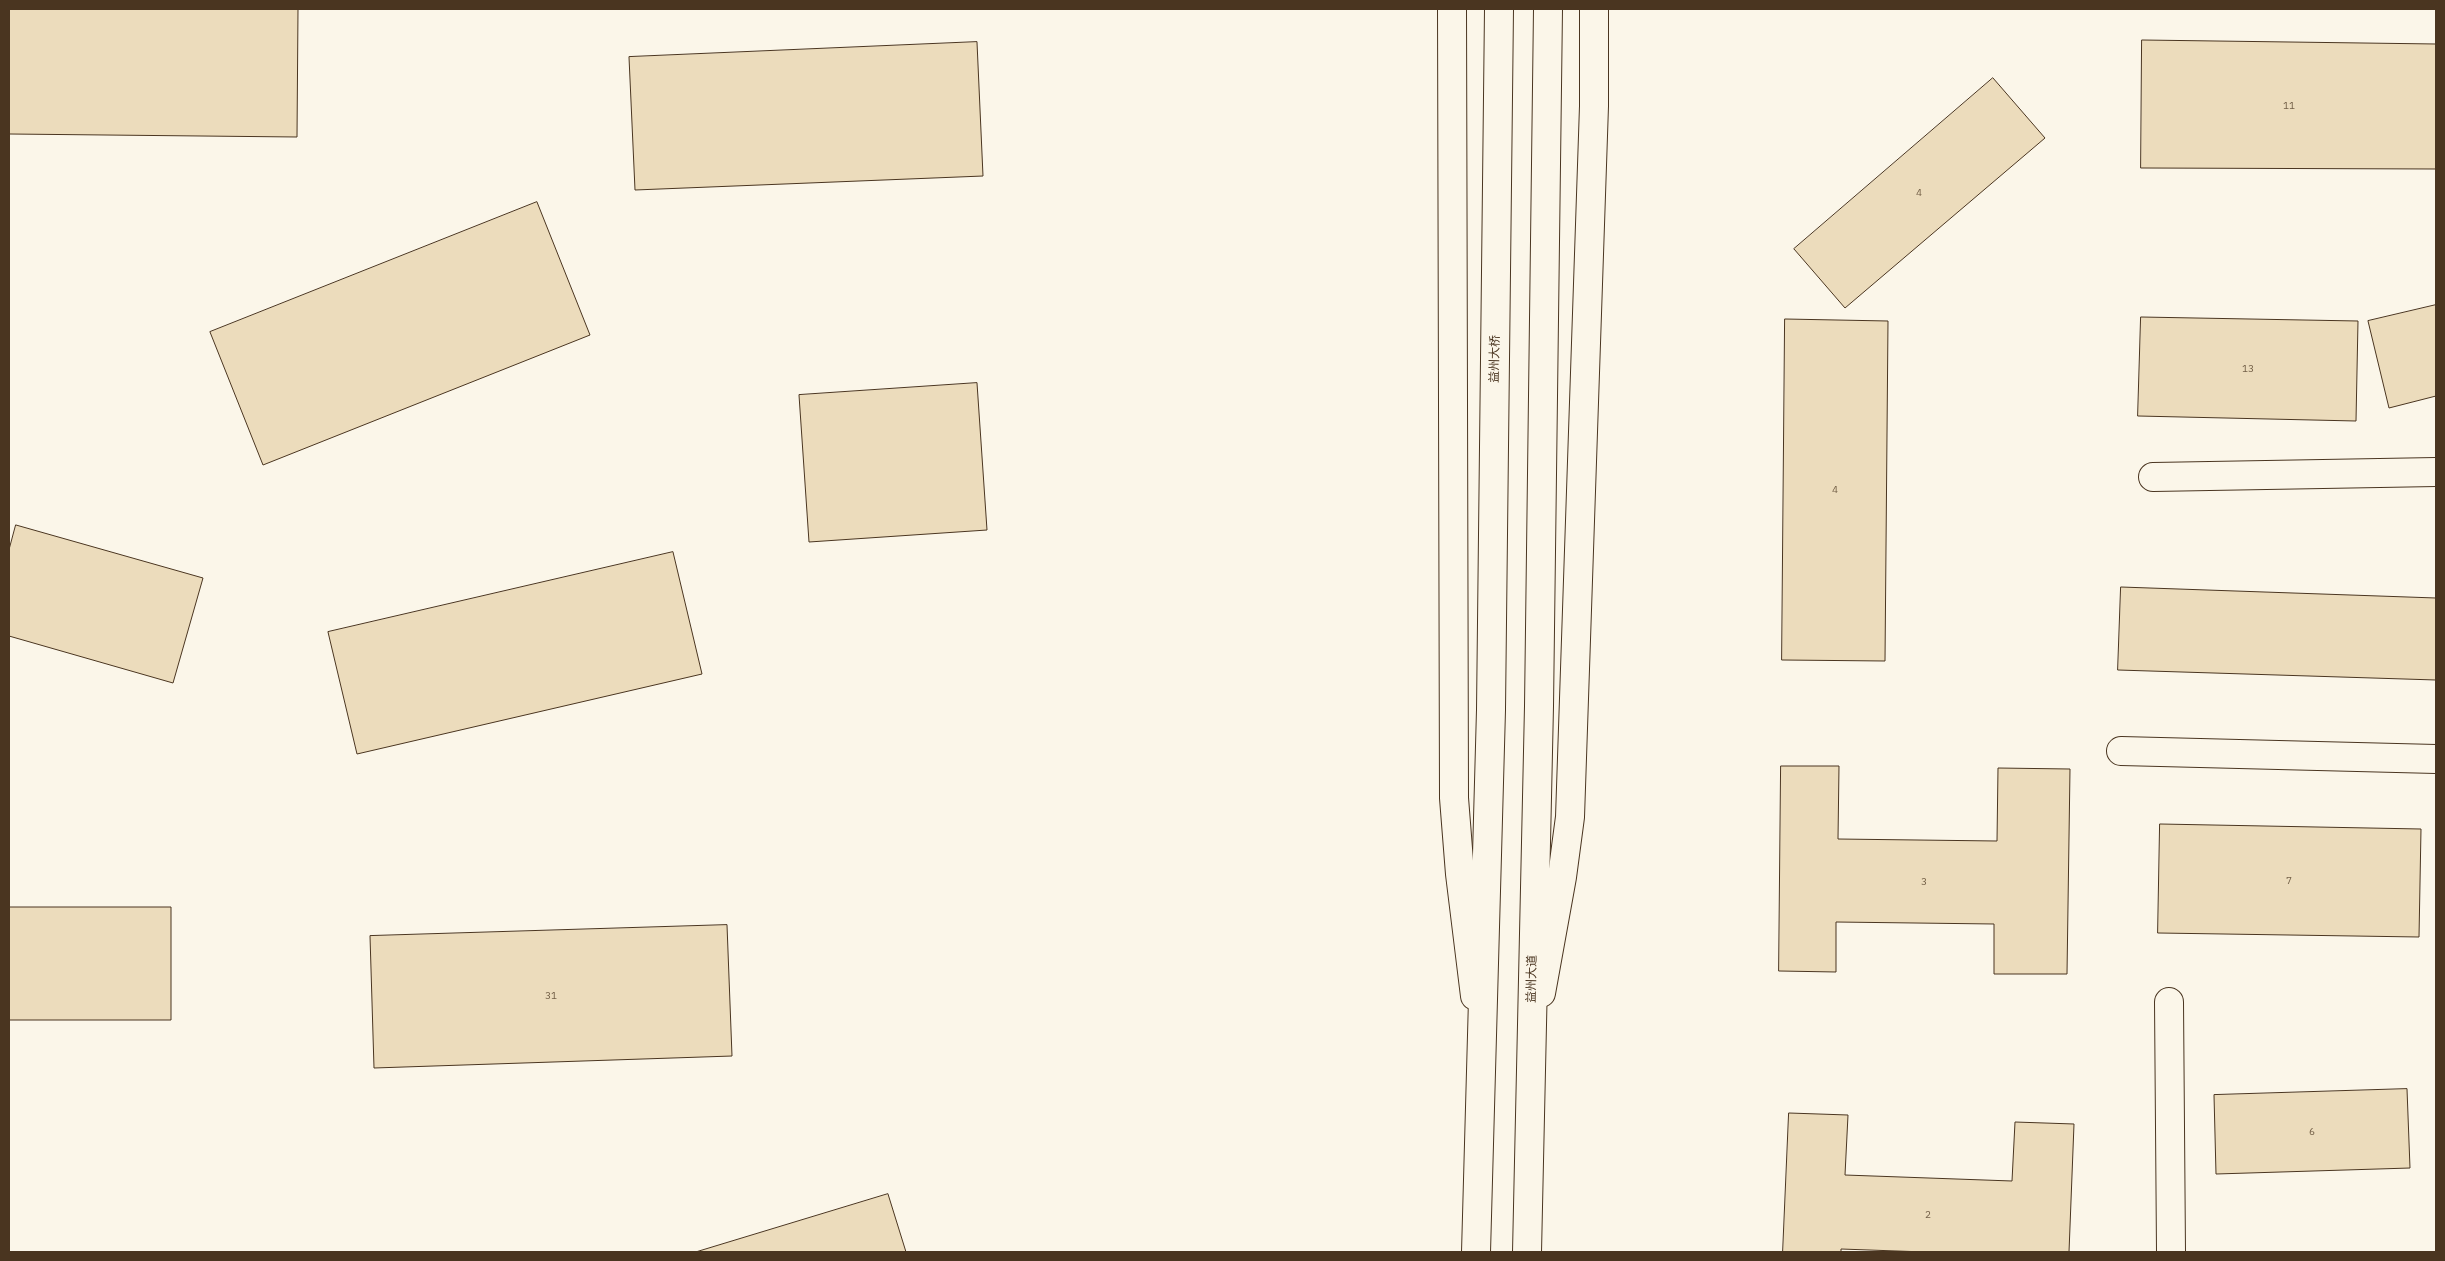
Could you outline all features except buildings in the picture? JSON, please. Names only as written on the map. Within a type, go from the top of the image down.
[{"type":"street","points":[[1452,9],[1454,798],[1460,874],[1481,1045],[1476,1252]]},
{"type":"street","name":"益州大桥","points":[[1481,1045],[1491,710],[1499,9]]},
{"type":"street","name":"益州大道","points":[[1527,1252],[1539,706],[1548,9]]},
{"type":"street","points":[[1530,1050],[1562,877],[1570,817],[1594,106],[1594,9]]},
{"type":"street","points":[[2153,477],[2436,472]]},
{"type":"street","points":[[2121,751],[2436,759]]},
{"type":"street","points":[[2169,1002],[2171,1252]]}]
